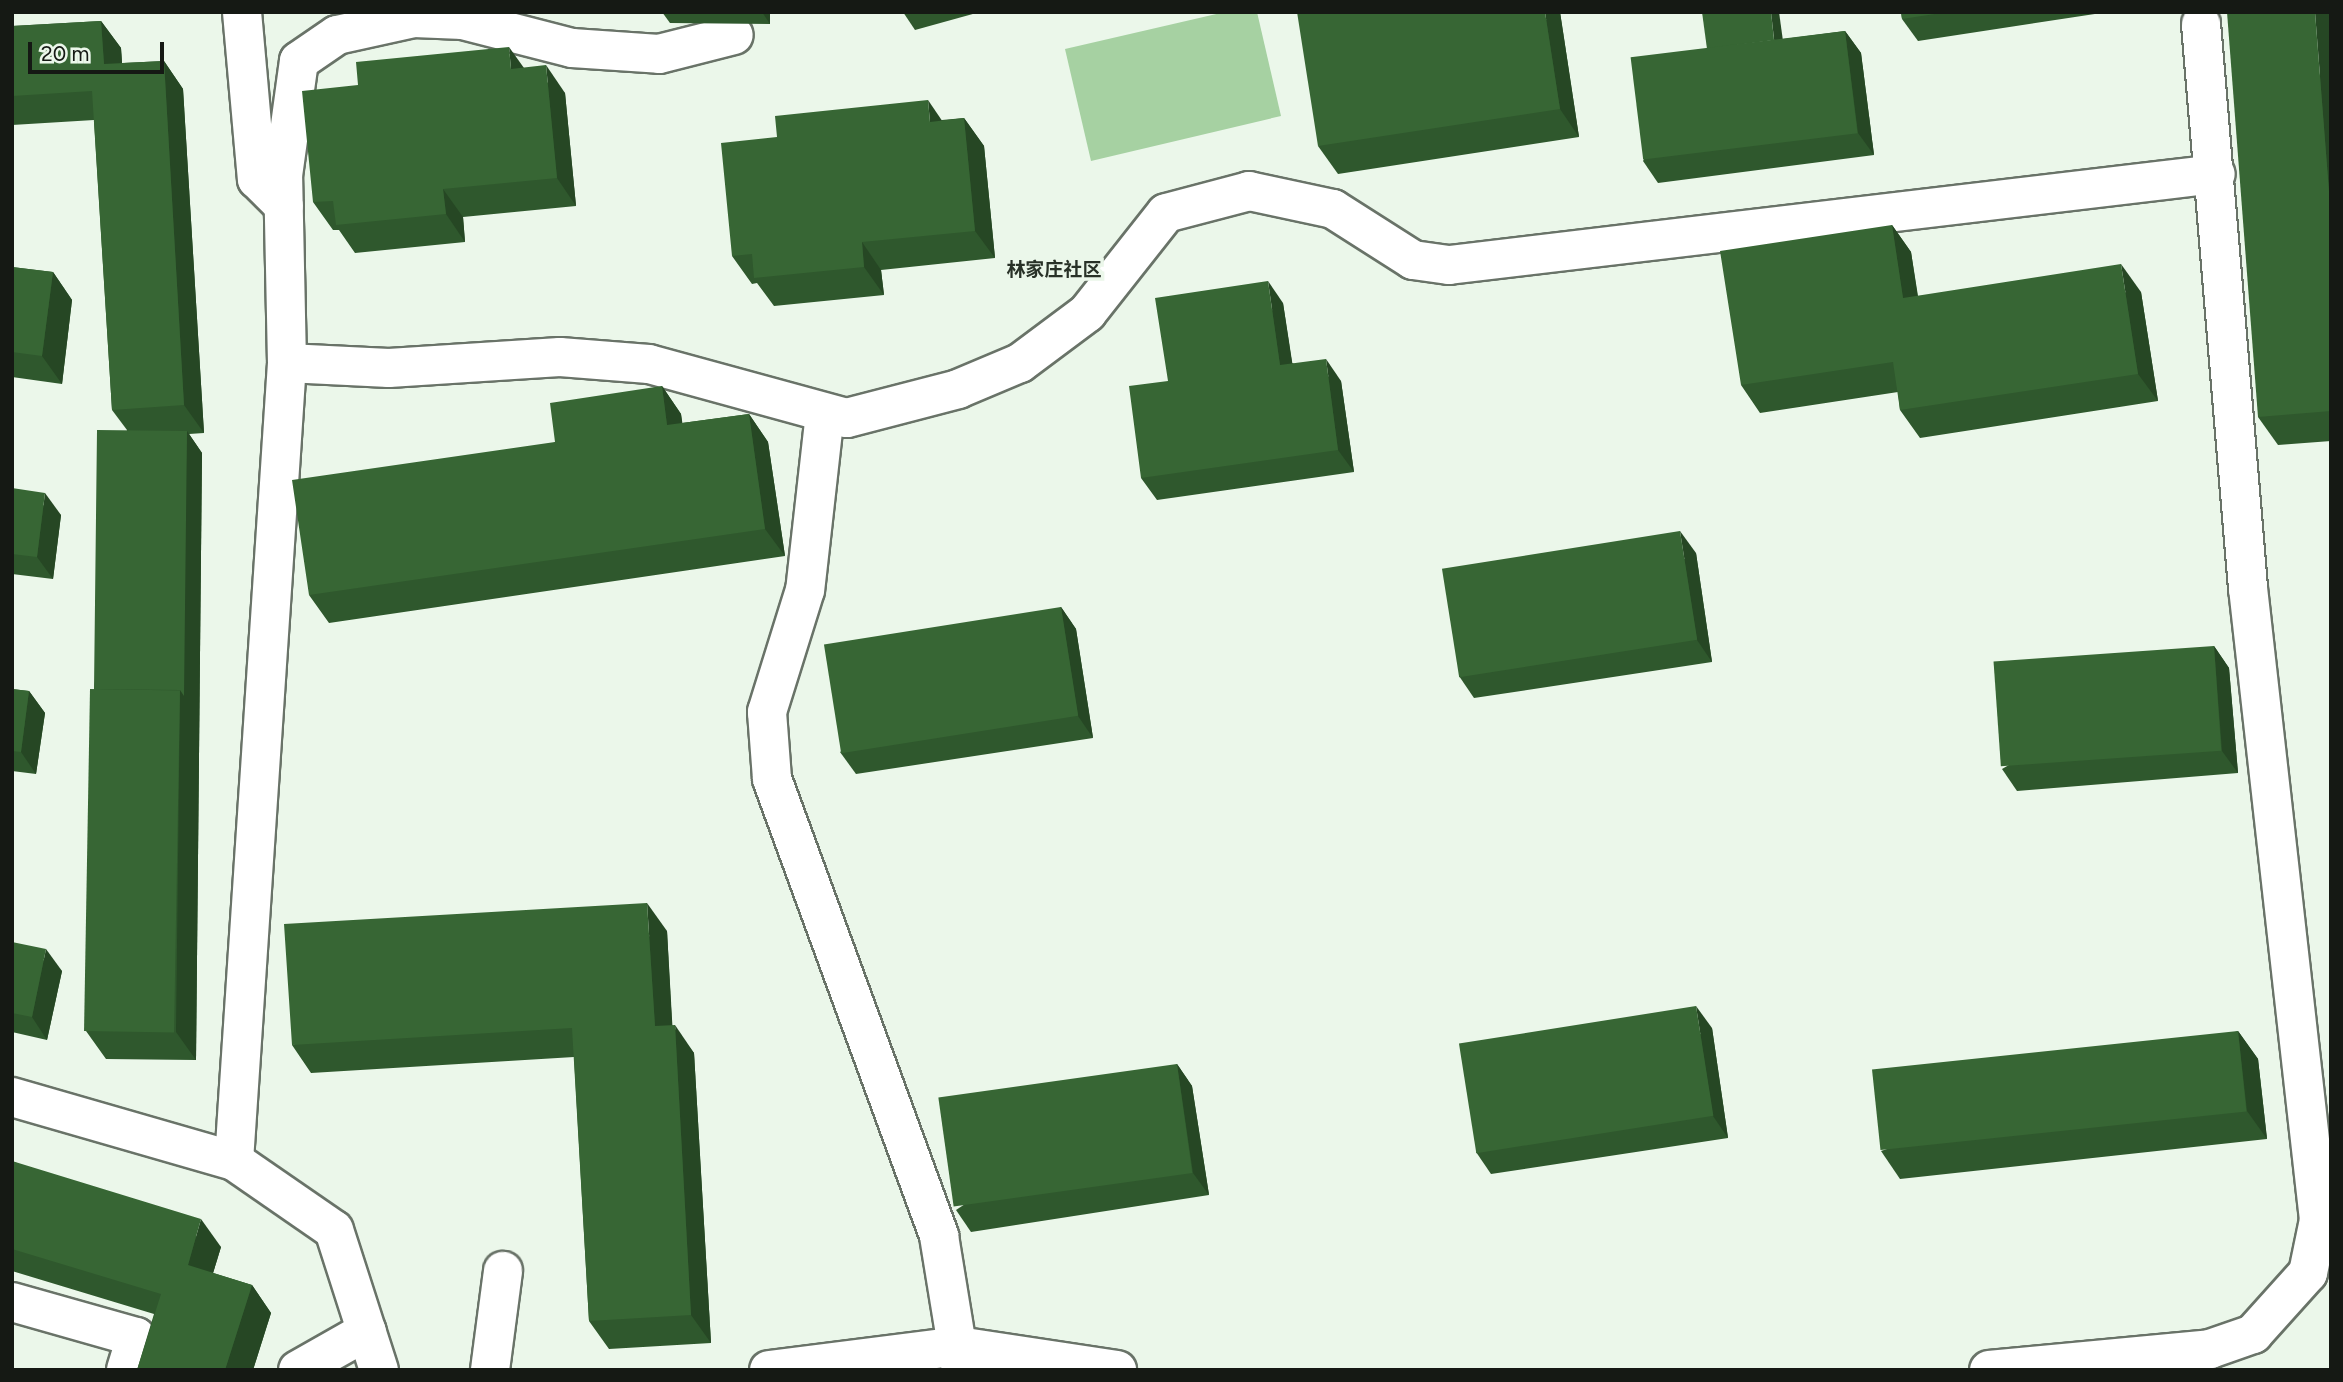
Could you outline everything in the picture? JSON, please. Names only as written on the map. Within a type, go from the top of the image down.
[{"type":"street","points":[[242,12],[257,179],[284,206]]},
{"type":"street","points":[[234,1161],[287,363],[284,206],[299,61],[337,35],[414,18],[463,20],[572,48],[659,54],[734,35]]},
{"type":"street","points":[[1996,1369],[2210,1349],[2253,1334],[2308,1273],[2319,1220],[2248,588],[2216,174],[2201,24]]},
{"type":"street","points":[[287,363],[388,368],[560,357],[649,364],[847,418],[957,390],[1020,363],[1087,313],[1166,213],[1249,191],[1333,209],[1413,260],[1449,265],[2216,174]]},
{"type":"street","points":[[825,413],[805,590],[767,712],[772,779],[939,1236],[959,1358]]},
{"type":"street","points":[[12,1097],[234,1161],[334,1230],[379,1370]]},
{"type":"street","points":[[490,1370],[503,1271]]},
{"type":"street","points":[[12,1302],[136,1337],[126,1370]]},
{"type":"street","points":[[298,1370],[367,1331]]},
{"type":"street","points":[[769,1370],[959,1358],[1116,1370]]},
{"type":"green space","points":[[1225,12],[1257,12],[1281,116],[1091,161],[1065,49]]},
{"type":"building","points":[[1297,12],[1545,12],[1560,109],[1318,146]]},
{"type":"building","points":[[1702,12],[1771,12],[1774,40],[1707,49]]},
{"type":"building","points":[[1901,12],[1948,12],[1902,19]]},
{"type":"building","points":[[2227,12],[2315,12],[2331,217],[2331,411],[2258,417]]},
{"type":"building","points":[[101,21],[104,64],[164,61],[184,405],[112,410],[92,91],[12,96],[12,26]]},
{"type":"building","points":[[1845,31],[1858,133],[1643,160],[1631,57]]},
{"type":"building","points":[[509,47],[511,69],[546,65],[557,178],[443,189],[446,214],[336,225],[333,201],[313,202],[302,91],[358,85],[356,62]]},
{"type":"building","points":[[928,100],[930,122],[964,118],[975,231],[862,242],[864,267],[754,278],[752,254],[732,256],[721,143],[777,137],[775,116]]},
{"type":"building","points":[[1892,225],[1903,298],[2121,264],[2138,374],[1900,410],[1893,362],[1741,385],[1720,251]]},
{"type":"building","points":[[12,267],[53,272],[42,356],[12,352]]},
{"type":"building","points":[[1268,281],[1280,365],[1326,359],[1338,450],[1141,478],[1129,386],[1168,381],[1155,298]]},
{"type":"building","points":[[662,386],[667,425],[749,414],[765,529],[309,595],[292,480],[555,442],[550,403]]},
{"type":"building","points":[[97,430],[187,431],[184,696],[180,690],[94,689]]},
{"type":"building","points":[[12,488],[45,493],[37,557],[12,554]]},
{"type":"building","points":[[1680,531],[1697,640],[1459,677],[1442,569]]},
{"type":"building","points":[[1061,607],[1078,716],[841,753],[824,645]]},
{"type":"building","points":[[2214,646],[2221,751],[2001,766],[1994,661]]},
{"type":"building","points":[[12,689],[29,691],[21,752],[12,751]]},
{"type":"building","points":[[90,689],[180,691],[174,1033],[84,1031]]},
{"type":"building","points":[[647,903],[655,1026],[675,1025],[691,1315],[589,1321],[572,1028],[292,1045],[284,924]]},
{"type":"building","points":[[12,942],[46,949],[32,1017],[12,1013]]},
{"type":"building","points":[[1696,1006],[1713,1116],[1476,1153],[1459,1044]]},
{"type":"building","points":[[2238,1031],[2246,1112],[1880,1150],[1872,1069]]},
{"type":"building","points":[[1177,1064],[1192,1173],[954,1206],[938,1098]]},
{"type":"building","points":[[12,1161],[201,1219],[188,1265],[252,1285],[225,1370],[137,1370],[161,1294],[12,1249]]},
{"type":"district","name":"林家庄社区","points":[[1054,270]]}]
